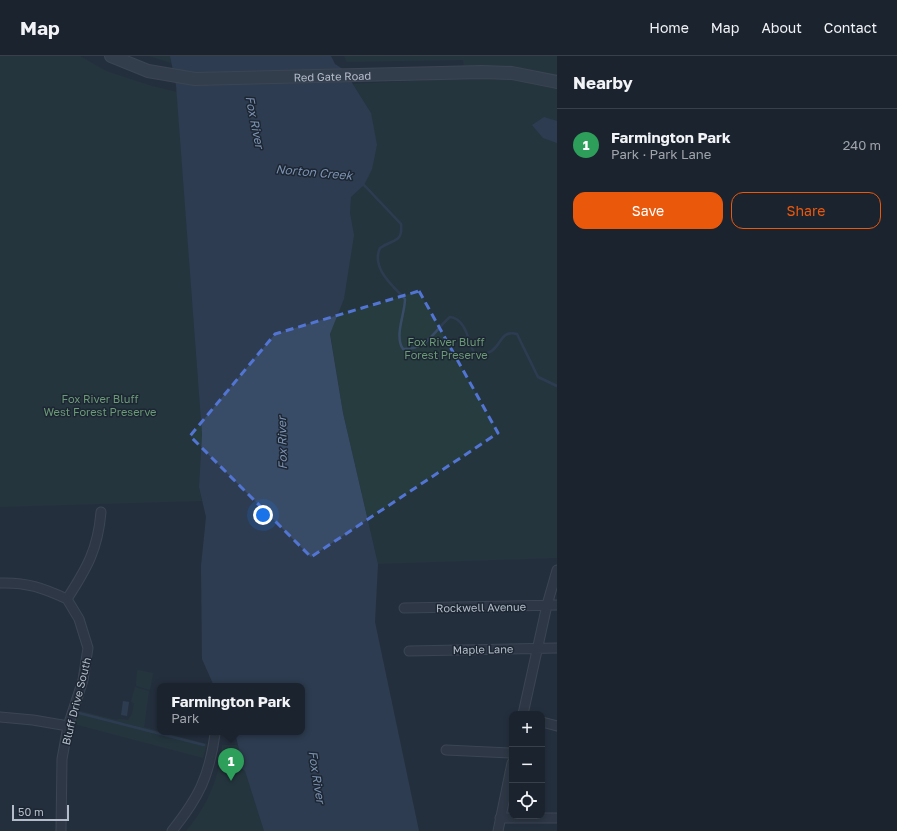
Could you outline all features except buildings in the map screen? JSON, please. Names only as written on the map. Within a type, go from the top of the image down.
[{"type":"main road","name":"Red Gate Road","points":[[112,56],[148,71],[194,79],[474,72],[512,73],[557,82]]},
{"type":"street","points":[[0,583],[20,582],[43,588],[67,599],[86,569],[99,535],[101,512]]},
{"type":"street","points":[[525,711],[537,648],[557,570]]},
{"type":"street","name":"Bluff Drive South","points":[[61,831],[62,759],[68,726],[83,680],[88,648],[79,619],[67,599]]},
{"type":"street","name":"Rockwell Avenue","points":[[404,608],[557,605]]},
{"type":"street","name":"Maple Lane","points":[[409,651],[557,648]]},
{"type":"street","points":[[0,717],[33,720],[68,726]]},
{"type":"street","points":[[545,723],[557,726]]},
{"type":"street","points":[[172,831],[193,805],[202,787],[210,765],[215,735]]},
{"type":"street","points":[[446,750],[509,753]]},
{"type":"street","points":[[498,831],[509,777]]},
{"type":"street","points":[[500,818],[557,818]]},
{"type":"highlighted area","points":[[419,291],[498,433],[311,557],[190,436],[275,334]]},
{"type":"green space","name":"Fox River Bluff West Forest Preserve","points":[[0,56],[80,56],[106,71],[152,86],[177,92],[202,434],[199,487],[202,501],[0,507]]},
{"type":"green space","points":[[149,56],[170,56],[171,63]]},
{"type":"green space","name":"Fox River Bluff Forest Preserve","points":[[344,56],[557,56],[557,558],[378,564],[343,413],[330,333],[344,299],[353,235],[350,213],[351,197],[364,185],[371,113],[353,84],[466,78],[463,60],[347,62]]},
{"type":"green space","points":[[139,670],[153,673],[150,690],[136,686],[137,671]]},
{"type":"green space","points":[[135,687],[149,691],[144,727],[157,731],[157,735],[174,735],[207,744],[203,758],[74,724],[77,710],[117,720],[128,720],[132,714],[134,704],[131,701]]},
{"type":"green space","points":[[222,745],[238,745],[242,763],[241,768],[245,771],[264,831],[186,831],[200,812],[211,791],[221,757]]},
{"type":"water","name":"Fox River","points":[[170,56],[331,56],[335,64],[344,70],[371,113],[377,145],[372,169],[364,185],[351,197],[350,213],[354,235],[344,299],[330,334],[343,413],[378,564],[375,622],[419,831],[264,831],[245,771],[240,767],[242,763],[236,735],[305,735],[305,683],[213,683],[202,659],[201,566],[206,517],[199,487],[202,434],[176,85]]},
{"type":"water","points":[[544,117],[557,121],[557,143],[543,138],[532,125]]},
{"type":"water","points":[[123,701],[129,702],[127,716],[121,715]]},
{"type":"waterway","name":"Norton Creek","points":[[362,185],[364,185],[401,224],[400,235],[398,238],[380,248],[378,262],[384,276],[405,299],[400,331],[403,349],[419,346],[425,342],[450,317],[460,322],[463,326],[474,353],[484,354],[490,352],[505,335],[510,333],[517,334],[538,377],[557,386]]},
{"type":"waterway","points":[[79,713],[157,733]]},
{"type":"waterway","points":[[165,735],[204,745]]},
{"type":"place","name":"Farmington Park","points":[[231,781]]}]
